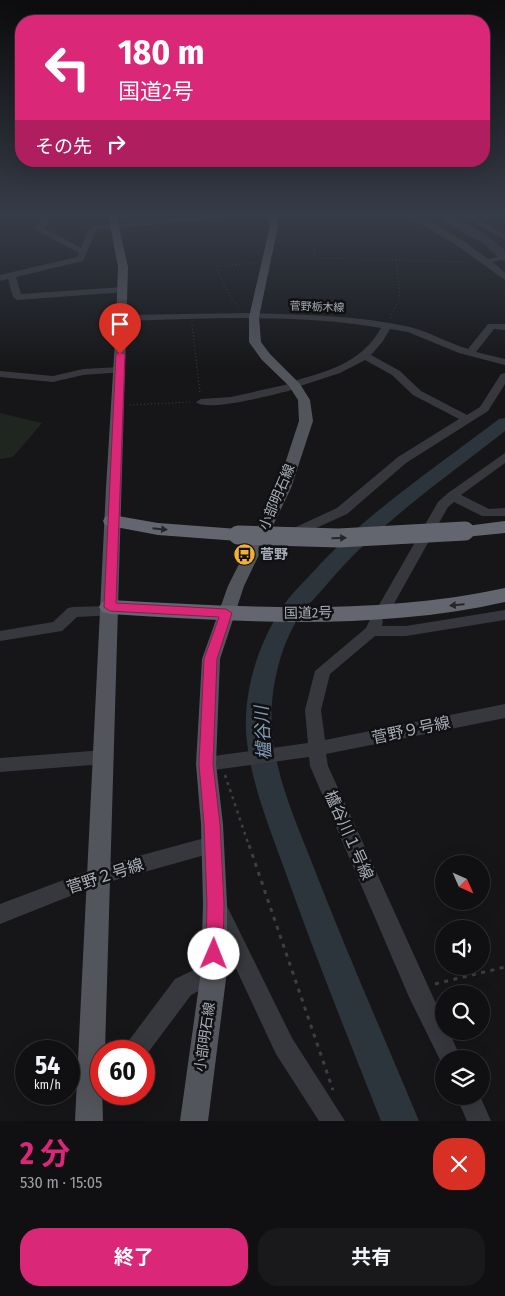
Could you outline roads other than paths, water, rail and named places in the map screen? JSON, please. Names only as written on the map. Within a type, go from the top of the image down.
[{"type":"highway","points":[[112,521],[158,528],[238,535],[339,538],[505,527]]},
{"type":"highway","name":"国道2号","points":[[110,609],[256,614],[350,612],[468,604],[505,595]]},
{"type":"main road","points":[[89,1117],[99,906],[98,876],[105,757],[112,521],[120,370],[123,266]]},
{"type":"main road","name":"小部明石線","points":[[194,1121],[214,971],[215,904],[212,844],[214,763],[211,659],[236,586],[284,488],[306,421],[304,400],[295,385],[266,357],[255,342],[250,316],[264,266]]},
{"type":"street","points":[[0,278],[51,266]]},
{"type":"street","points":[[493,266],[505,277]]},
{"type":"street","points":[[12,276],[16,296],[123,290]]},
{"type":"street","name":"菅野栃木線","points":[[122,318],[250,316],[337,319],[387,324],[410,330],[470,353],[505,362]]},
{"type":"street","points":[[201,402],[231,400],[295,385],[335,372],[364,355],[381,339],[387,324]]},
{"type":"street","points":[[470,353],[491,326],[505,327]]},
{"type":"street","points":[[364,355],[396,372],[417,393],[467,419]]},
{"type":"street","points":[[0,374],[53,379],[83,372],[120,370]]},
{"type":"street","points":[[263,530],[298,530],[342,511],[402,460],[484,409],[505,376]]},
{"type":"street","name":"櫨谷川１号線","points":[[446,1050],[319,766],[313,710],[323,671],[378,619],[443,505],[452,496],[505,457]]},
{"type":"street","points":[[452,496],[487,513],[505,512]]},
{"type":"street","points":[[0,636],[57,627],[73,612],[110,609]]},
{"type":"street","points":[[378,619],[406,631],[505,616]]},
{"type":"street","name":"菅野９号線","points":[[214,763],[317,749],[505,710]]},
{"type":"street","points":[[0,765],[105,757]]},
{"type":"street","name":"菅野２号線","points":[[0,914],[98,876],[212,844]]},
{"type":"street","points":[[215,904],[284,1046],[333,1121]]},
{"type":"street","points":[[143,1040],[183,987],[214,971]]},
{"type":"street","points":[[89,1117],[97,1105]]},
{"type":"street","points":[[472,1105],[479,1121]]},
{"type":"waterway","name":"櫨谷川","points":[[400,1121],[334,960],[274,798],[261,748],[259,731],[262,687],[276,641],[291,611],[333,563],[404,500],[505,423]]},
{"type":"place","name":"菅野","points":[[244,554]]}]
